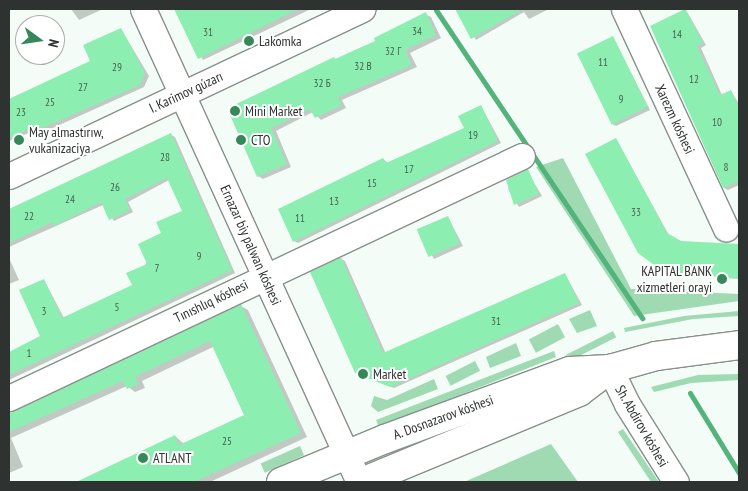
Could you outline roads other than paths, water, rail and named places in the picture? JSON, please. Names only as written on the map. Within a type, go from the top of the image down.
[{"type":"main road","name":"A. Dosnazarov kóshesi","points":[[281,482],[346,454],[570,371],[610,369],[656,356],[739,345]]},
{"type":"main road","name":"A. Dosnazarov kóshesi","points":[[360,482],[579,392],[610,369]]},
{"type":"street","name":"Ernazar biy palwan kóshesi","points":[[143,9],[360,482]]},
{"type":"street","name":"I. Karimov gúzarı","points":[[9,176],[363,9]]},
{"type":"street","name":"Xarezm kóshesi","points":[[624,9],[726,229]]},
{"type":"street","name":"Tınıshlıq kóshesi","points":[[9,398],[265,275],[522,156]]},
{"type":"street","name":"Sh. Abdirov kóshesi","points":[[610,369],[627,404],[676,482]]},
{"type":"waterway","points":[[436,10],[642,318]]},
{"type":"waterway","points":[[690,393],[739,473]]},
{"type":"place","name":"Lakomka","points":[[249,41]]},
{"type":"place","name":"Mini Market","points":[[235,111]]},
{"type":"place","name":"May almastırıw, vukanizaciya","points":[[19,140]]},
{"type":"place","name":"СТО","points":[[241,140]]},
{"type":"place","name":"KAPITAL BANK xizmetleri orayi","points":[[722,279]]},
{"type":"place","name":"Market","points":[[363,374]]},
{"type":"place","name":"ATLANT","points":[[143,458]]}]
